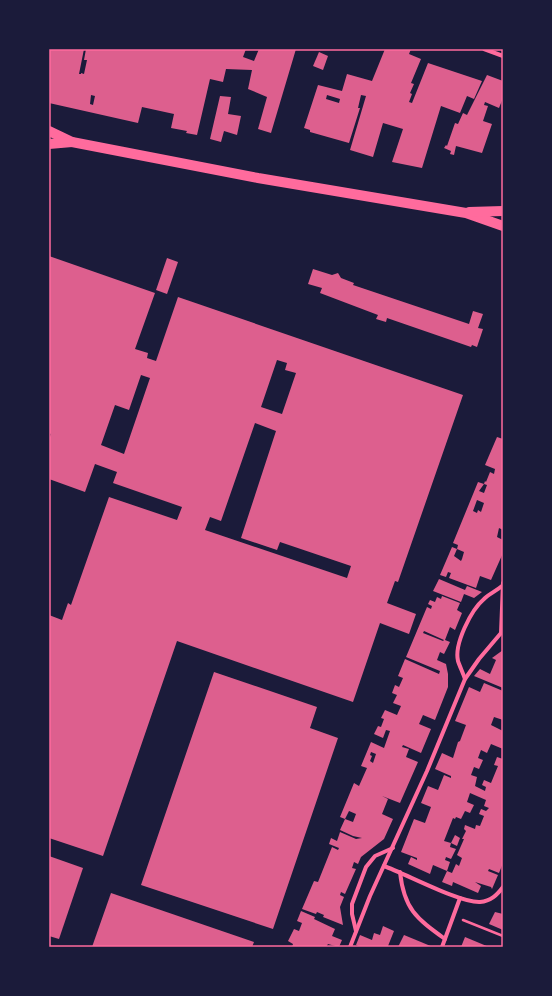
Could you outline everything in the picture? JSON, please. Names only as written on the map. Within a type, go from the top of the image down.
[{"type":"main road","points":[[49,131],[72,142],[258,178],[466,213],[503,226]]},
{"type":"main road","points":[[49,144],[72,142]]},
{"type":"main road","points":[[466,213],[503,211]]},
{"type":"street","points":[[484,49],[503,56]]},
{"type":"street","points":[[350,947],[465,679],[479,659],[502,634],[502,585]]},
{"type":"street","points":[[465,679],[458,660],[459,646],[463,634],[472,614],[483,599],[502,585]]},
{"type":"street","points":[[356,932],[352,914],[352,904],[366,867],[375,856],[393,848]]},
{"type":"street","points":[[384,866],[460,898],[478,902],[493,898],[503,887]]},
{"type":"street","points":[[400,872],[404,893],[410,907],[428,926],[445,939]]},
{"type":"street","points":[[442,947],[460,898]]},
{"type":"path","points":[[453,916],[503,936]]},
{"type":"building","points":[[50,49],[84,49],[79,74],[84,74],[87,60],[84,60],[86,49],[246,49],[243,57],[254,61],[259,49],[296,49],[271,133],[258,129],[267,97],[248,89],[252,70],[226,69],[223,82],[210,79],[197,135],[186,133],[187,131],[171,128],[174,114],[142,107],[138,123],[49,103]],"holes":[[[91,95],[95,96],[93,105],[90,104]]]},
{"type":"building","points":[[385,49],[411,49],[409,54],[421,59],[411,83],[414,84],[410,93],[412,94],[409,102],[412,103],[428,63],[482,81],[474,99],[467,96],[460,113],[441,106],[422,168],[392,162],[403,129],[383,123],[373,157],[350,150],[366,96],[361,95],[358,108],[360,108],[349,143],[310,132],[310,130],[304,128],[318,85],[342,91],[347,74],[372,81]],"holes":[[[327,95],[340,99],[339,103],[326,99]]]},
{"type":"building","points":[[319,52],[328,56],[323,70],[313,66]]},
{"type":"building","points":[[487,75],[503,81],[503,98],[499,108],[485,102],[484,105],[488,106],[483,121],[492,124],[482,153],[456,146],[454,155],[450,154],[451,151],[444,148],[446,145],[447,146],[455,123],[458,124],[463,113],[467,115]]},
{"type":"building","points":[[220,96],[231,97],[228,114],[241,116],[237,135],[224,131],[221,142],[210,139]]},
{"type":"building","points":[[49,256],[155,293],[135,349],[148,353],[147,358],[156,361],[178,297],[463,395],[398,582],[395,581],[387,603],[416,614],[409,634],[380,623],[353,702],[177,641],[103,856],[49,838],[49,615],[62,620],[68,603],[71,605],[109,497],[177,520],[182,507],[113,483],[117,472],[95,464],[85,492],[49,479],[49,440],[51,434],[49,433]],"holes":[[[277,360],[287,363],[285,370],[296,373],[282,414],[261,407]],[[141,375],[150,378],[124,454],[101,445],[115,405],[129,410]],[[255,423],[276,431],[241,538],[277,550],[280,542],[351,566],[347,578],[205,530],[210,517],[221,521]]]},
{"type":"building","points":[[167,258],[178,262],[167,294],[156,290]]},
{"type":"building","points":[[313,269],[332,275],[338,273],[341,278],[354,283],[353,285],[469,324],[473,311],[483,314],[478,328],[483,329],[477,347],[472,345],[471,347],[387,318],[386,322],[376,319],[378,315],[320,293],[322,288],[308,284]]},
{"type":"building","points":[[497,437],[503,439],[503,530],[499,528],[497,537],[503,540],[503,553],[491,580],[480,576],[476,588],[449,578],[451,573],[448,572],[446,577],[440,575],[452,547],[457,549],[458,545],[453,543],[478,482],[484,484],[490,472],[494,474],[495,469],[485,465]],"holes":[[[484,484],[487,485],[484,493],[479,491]],[[477,500],[484,503],[481,512],[478,510],[477,513],[473,511]],[[457,549],[464,552],[461,561],[454,556]]]},
{"type":"building","points":[[439,579],[465,590],[467,586],[482,592],[474,598],[464,594],[461,602],[433,591]]},
{"type":"building","points":[[442,596],[460,603],[457,610],[462,613],[455,630],[450,627],[445,640],[450,642],[444,654],[440,652],[437,660],[446,664],[448,687],[435,720],[423,715],[419,724],[431,729],[421,753],[403,745],[402,747],[409,749],[406,757],[418,762],[400,803],[382,796],[388,799],[382,814],[393,819],[384,839],[361,857],[358,864],[354,862],[352,868],[356,869],[345,894],[341,892],[340,895],[344,897],[340,907],[343,925],[323,917],[324,915],[317,912],[316,914],[302,909],[314,881],[318,882],[332,847],[338,850],[339,848],[329,844],[331,838],[337,841],[340,832],[356,839],[362,838],[340,830],[345,819],[340,817],[354,783],[359,786],[367,768],[361,766],[371,742],[384,748],[390,731],[386,730],[383,738],[374,734],[378,726],[381,727],[384,719],[381,718],[385,710],[397,715],[401,706],[393,703],[397,695],[392,693],[395,685],[399,687],[403,678],[398,676],[405,659],[439,674],[440,671],[406,657],[427,607],[431,609],[432,606],[428,604],[430,600],[435,602],[437,597],[441,599]],"holes":[[[424,631],[444,640],[443,641],[423,633]],[[371,752],[376,754],[373,763],[370,761],[372,756],[370,755]],[[349,811],[356,814],[353,822],[345,819]]]},
{"type":"building","points":[[503,650],[503,688],[474,676],[480,669],[490,674],[496,660],[492,658]]},
{"type":"building","points":[[214,672],[317,707],[310,728],[338,738],[273,929],[141,885]]},
{"type":"building","points":[[484,683],[503,691],[503,720],[494,717],[491,725],[503,731],[503,749],[491,744],[487,753],[481,750],[478,758],[483,760],[479,769],[474,767],[471,775],[477,777],[475,786],[485,791],[486,787],[482,785],[484,780],[491,783],[498,766],[494,765],[497,757],[503,759],[503,863],[499,873],[489,869],[488,871],[498,875],[492,889],[491,887],[475,882],[481,886],[478,893],[453,882],[452,886],[442,882],[447,871],[433,865],[430,874],[408,864],[411,857],[417,860],[417,858],[401,852],[414,819],[425,823],[431,807],[421,803],[428,786],[438,790],[444,775],[451,778],[451,776],[435,769],[442,753],[453,758],[458,742],[460,741],[466,725],[455,721],[469,687],[480,692]],"holes":[[[470,793],[486,800],[484,806],[489,808],[486,811],[481,809],[479,814],[484,816],[480,826],[476,825],[475,829],[465,825],[464,829],[466,831],[462,839],[464,839],[457,855],[462,858],[459,866],[456,864],[452,873],[447,871],[450,862],[445,860],[446,857],[451,859],[456,849],[450,847],[451,843],[444,841],[453,818],[455,819],[456,817],[461,819],[465,811],[470,813],[474,805],[467,802]]]},
{"type":"building","points":[[455,835],[460,838],[457,846],[451,843]]},
{"type":"building","points":[[49,856],[83,868],[59,939],[49,936]]},
{"type":"building","points":[[111,893],[254,942],[252,947],[92,947]]},
{"type":"building","points":[[301,911],[315,917],[314,919],[335,929],[332,936],[342,940],[339,947],[328,944],[326,947],[292,947],[293,944],[288,941],[294,929],[299,931],[302,923],[297,921]]},
{"type":"building","points":[[495,912],[503,914],[503,930],[489,924]]},
{"type":"building","points":[[383,926],[394,931],[388,946],[390,947],[361,947],[356,945],[360,935],[372,940],[374,933],[380,935]]},
{"type":"building","points":[[404,935],[433,947],[398,947]]},
{"type":"building","points":[[465,937],[489,947],[461,947]]}]
